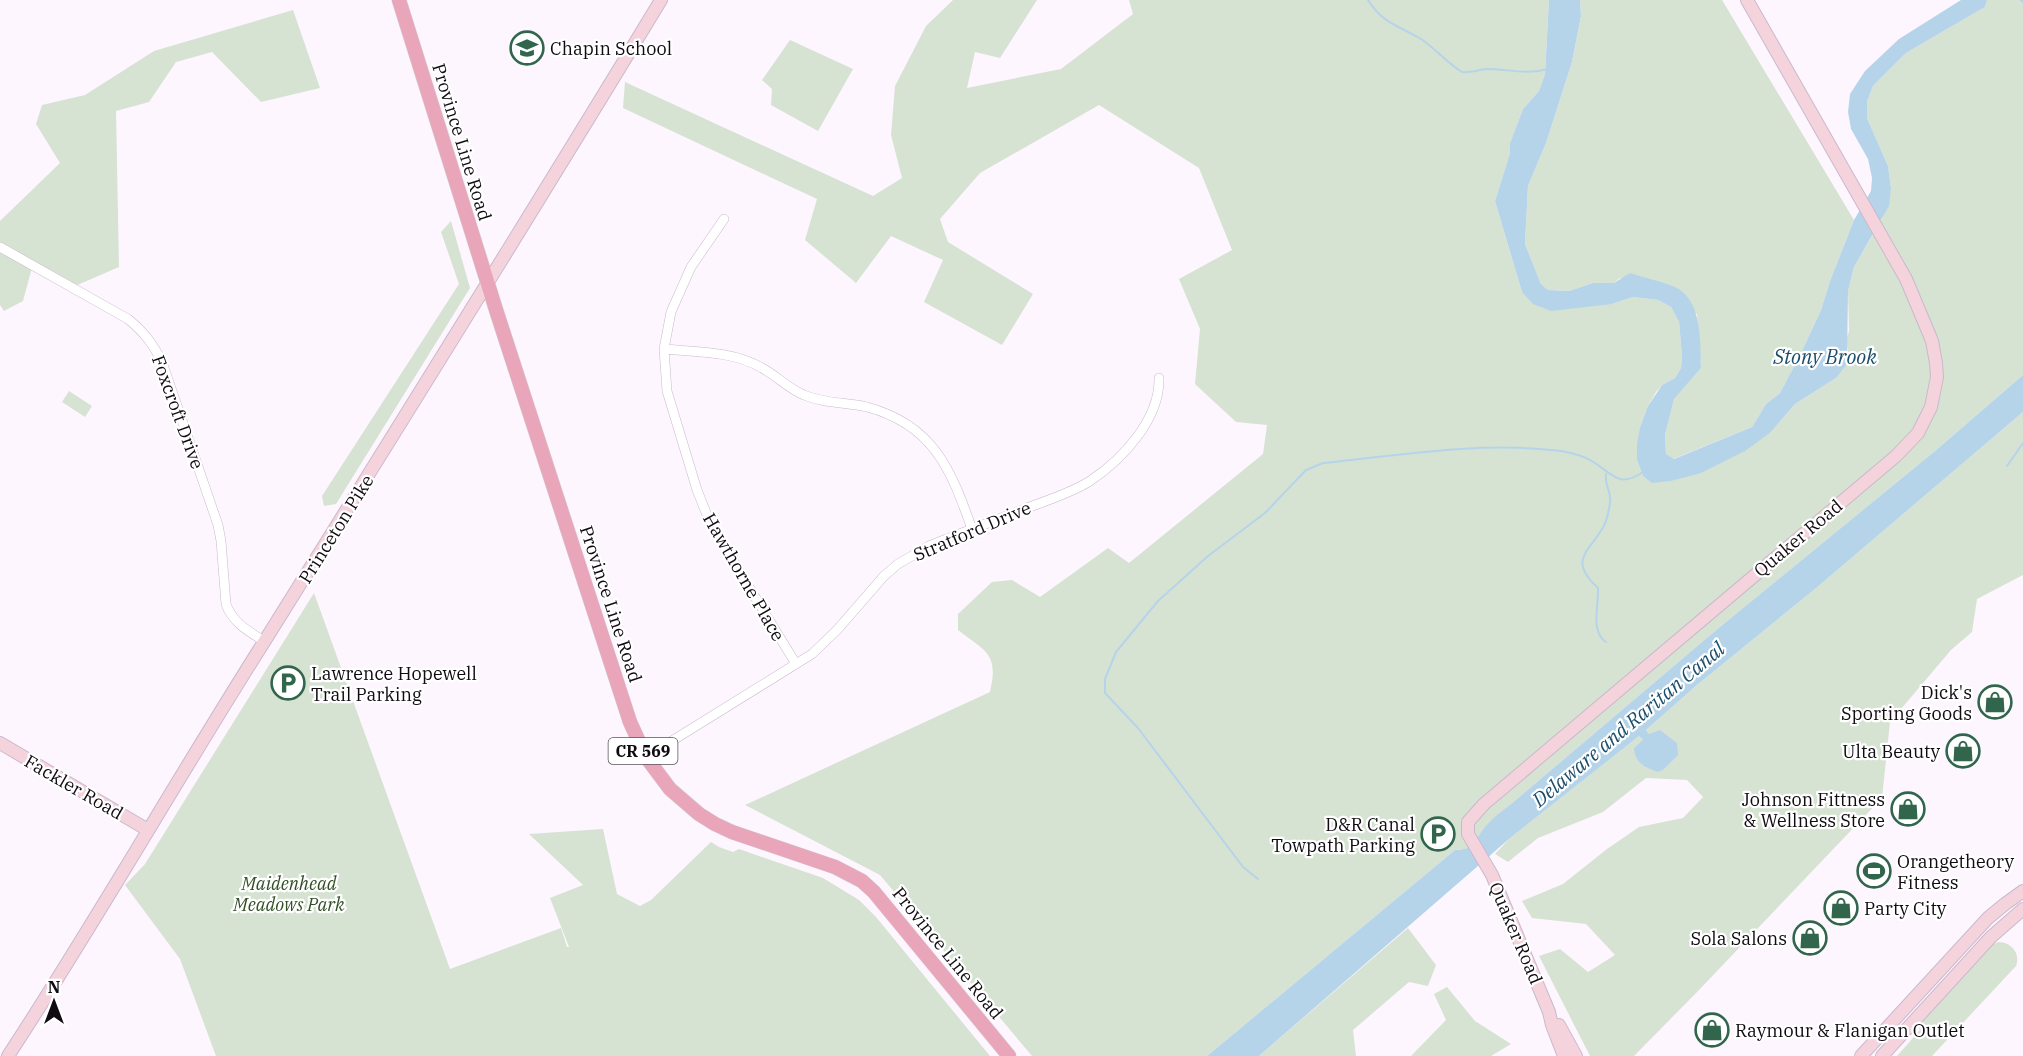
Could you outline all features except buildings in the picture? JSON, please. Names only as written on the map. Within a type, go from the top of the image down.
[{"type":"main road","name":"Province Line Road","points":[[399,0],[488,285],[630,722],[646,757],[658,775],[677,796],[715,824],[835,867],[862,881],[874,892],[1009,1056]]},
{"type":"street","name":"Princeton Pike","points":[[8,1056],[264,641],[488,285],[661,0]]},
{"type":"street","name":"Quaker Road","points":[[1576,1056],[1549,1012],[1496,885],[1485,862],[1470,840],[1468,822],[1484,804],[1896,456],[1918,433],[1931,407],[1935,392],[1934,350],[1906,279],[1747,0]]},
{"type":"street","name":"Hawthorne Place","points":[[724,219],[691,267],[676,298],[664,349],[670,408],[702,505],[723,547],[796,664]]},
{"type":"street","name":"Foxcroft Drive","points":[[0,247],[128,319],[154,346],[162,362],[218,525],[228,611],[238,623],[264,641]]},
{"type":"street","points":[[664,349],[734,357],[762,367],[803,395],[831,403],[867,407],[897,419],[923,437],[944,461],[972,529]]},
{"type":"street","name":"Stratford Drive","points":[[646,757],[796,664],[826,642],[871,589],[898,564],[928,546],[1074,490],[1104,471],[1123,453],[1142,429],[1157,396],[1159,378]]},
{"type":"street","name":"Fackler Road","points":[[0,743],[148,830]]},
{"type":"street","points":[[1865,1055],[1989,918],[2023,891]]},
{"type":"street","points":[[1882,1056],[1991,937],[2023,909]]},
{"type":"street","name":"Quaker Road","points":[[1549,1012],[1564,1056]]},
{"type":"green space","points":[[953,0],[1037,0],[1000,58],[975,52],[967,88],[1061,69],[1133,14],[1129,0],[1549,0],[1545,74],[1539,91],[1523,109],[1510,143],[1510,153],[1495,201],[1522,292],[1612,304],[1633,297],[1658,300],[1671,307],[1679,322],[1681,368],[1675,378],[1662,385],[1656,392],[1640,427],[1637,460],[1643,476],[1771,432],[1795,404],[1836,378],[1848,352],[1846,340],[1849,331],[1848,291],[1854,267],[1882,219],[1891,188],[1888,166],[1867,118],[1867,102],[1873,86],[1906,53],[1985,7],[1987,0],[2023,0],[2023,375],[1495,817],[1471,846],[1455,850],[1207,1056],[1032,1056],[880,875],[745,805],[990,692],[993,669],[991,661],[983,649],[958,630],[958,614],[992,582],[1012,580],[1040,597],[1108,548],[1129,563],[1263,454],[1267,425],[1236,422],[1195,384],[1200,329],[1179,279],[1232,250],[1199,168],[1099,105],[980,173],[940,219],[948,242],[1033,294],[1002,345],[924,302],[943,260],[891,236],[856,283],[805,240],[817,199],[623,108],[625,82],[873,196],[902,178],[891,135],[895,86],[926,26]]},
{"type":"green space","points":[[1580,0],[1722,0],[1854,220],[1821,310],[1780,393],[1766,404],[1752,427],[1673,459],[1666,454],[1665,435],[1674,398],[1701,368],[1697,314],[1620,278],[1614,283],[1593,283],[1569,291],[1548,290],[1541,284],[1525,244],[1528,186],[1546,143],[1572,62],[1581,16]]},
{"type":"green space","points":[[293,10],[320,88],[261,102],[212,52],[176,62],[149,102],[116,111],[119,267],[75,286],[33,264],[23,301],[4,311],[0,305],[0,221],[60,163],[36,124],[42,105],[85,95],[154,51]]},
{"type":"green space","points":[[790,40],[853,69],[818,131],[771,105],[772,89],[762,80]]},
{"type":"green space","points":[[451,221],[470,288],[336,504],[324,506],[322,496],[459,284],[441,232]]},
{"type":"green space","points":[[69,391],[92,406],[85,417],[62,402]]},
{"type":"green space","points":[[2023,412],[2023,575],[1977,599],[1972,632],[1951,650],[1890,722],[1882,798],[1634,1056],[1590,1056],[1539,956],[1560,949],[1588,972],[1615,955],[1586,924],[1532,918],[1522,901],[1563,884],[1639,827],[1683,818],[1703,797],[1687,780],[1646,778],[1603,812],[1538,838],[1508,862],[1495,854],[1509,839],[1639,736],[1643,740],[1649,734],[1646,730],[1697,685],[1815,589]]},
{"type":"green space","name":"Maidenhead Meadows Park","points":[[314,593],[450,969],[561,928],[567,947],[569,947],[550,898],[583,885],[529,834],[603,829],[617,894],[640,906],[651,900],[711,842],[733,852],[739,849],[823,878],[859,900],[876,917],[990,1056],[216,1056],[180,959],[125,885],[145,864]]},
{"type":"green space","points":[[1408,928],[1436,965],[1428,986],[1409,982],[1353,1030],[1356,1056],[1259,1056]]},
{"type":"green space","points":[[2003,942],[2014,949],[2017,957],[2016,966],[1932,1056],[1897,1056],[1920,1030],[1924,1016],[1992,945]]},
{"type":"green space","points":[[1447,987],[1475,1021],[1511,1044],[1491,1056],[1411,1056],[1446,1020],[1434,994]]},
{"type":"water","name":"Stony Brook","points":[[1549,0],[1580,0],[1581,16],[1572,62],[1546,143],[1528,186],[1525,244],[1541,284],[1548,290],[1569,291],[1593,283],[1614,283],[1630,273],[1675,287],[1691,302],[1700,335],[1701,368],[1674,399],[1665,435],[1666,454],[1674,459],[1752,427],[1766,404],[1780,393],[1801,353],[1821,310],[1854,220],[1871,191],[1872,178],[1868,159],[1851,129],[1848,112],[1850,94],[1865,71],[1899,39],[1961,0],[1987,0],[1985,7],[1906,53],[1873,86],[1867,102],[1867,118],[1888,166],[1891,188],[1889,206],[1854,267],[1848,291],[1847,364],[1836,378],[1795,404],[1771,432],[1745,451],[1701,473],[1671,481],[1652,483],[1643,476],[1637,460],[1640,427],[1648,406],[1662,385],[1675,378],[1681,368],[1679,322],[1671,307],[1658,300],[1633,297],[1612,304],[1551,311],[1533,304],[1522,292],[1495,201],[1510,153],[1510,143],[1523,109],[1539,91],[1545,74]]},
{"type":"water","name":"Delaware and Raritan Canal","points":[[2023,375],[2023,412],[1646,730],[1649,734],[1660,730],[1677,743],[1678,755],[1664,769],[1658,772],[1638,761],[1634,748],[1643,740],[1639,736],[1509,839],[1259,1056],[1207,1056],[1455,850],[1470,846],[1497,815],[1715,631],[1935,451]]},
{"type":"waterway","points":[[1368,0],[1385,19],[1421,39],[1462,72],[1486,69],[1525,72],[1548,69]]},
{"type":"waterway","points":[[2007,466],[2023,443]]},
{"type":"waterway","points":[[1258,879],[1243,867],[1138,728],[1105,693],[1105,679],[1116,652],[1158,601],[1208,556],[1265,513],[1306,470],[1323,463],[1442,450],[1531,448],[1579,455],[1617,478],[1628,479],[1643,472]]},
{"type":"waterway","points":[[1606,474],[1610,495],[1608,516],[1583,557],[1582,563],[1589,578],[1598,588],[1596,618],[1598,632],[1606,642]]},
{"type":"place","name":"Chapin School","points":[[527,48]]},
{"type":"place","name":"Lawrence Hopewell Trail Parking","points":[[288,683]]},
{"type":"place","name":"Dick's Sporting Goods","points":[[1995,702]]},
{"type":"place","name":"Ulta Beauty","points":[[1963,751]]},
{"type":"place","name":"Johnson Fittness & Wellness Store","points":[[1908,809]]},
{"type":"place","name":"D&R Canal Towpath Parking","points":[[1438,834]]},
{"type":"place","name":"Orangetheory Fitness","points":[[1874,871]]},
{"type":"place","name":"Party City","points":[[1841,908]]},
{"type":"place","name":"Sola Salons","points":[[1810,938]]},
{"type":"place","name":"Raymour & Flanigan Outlet","points":[[1712,1030]]}]
